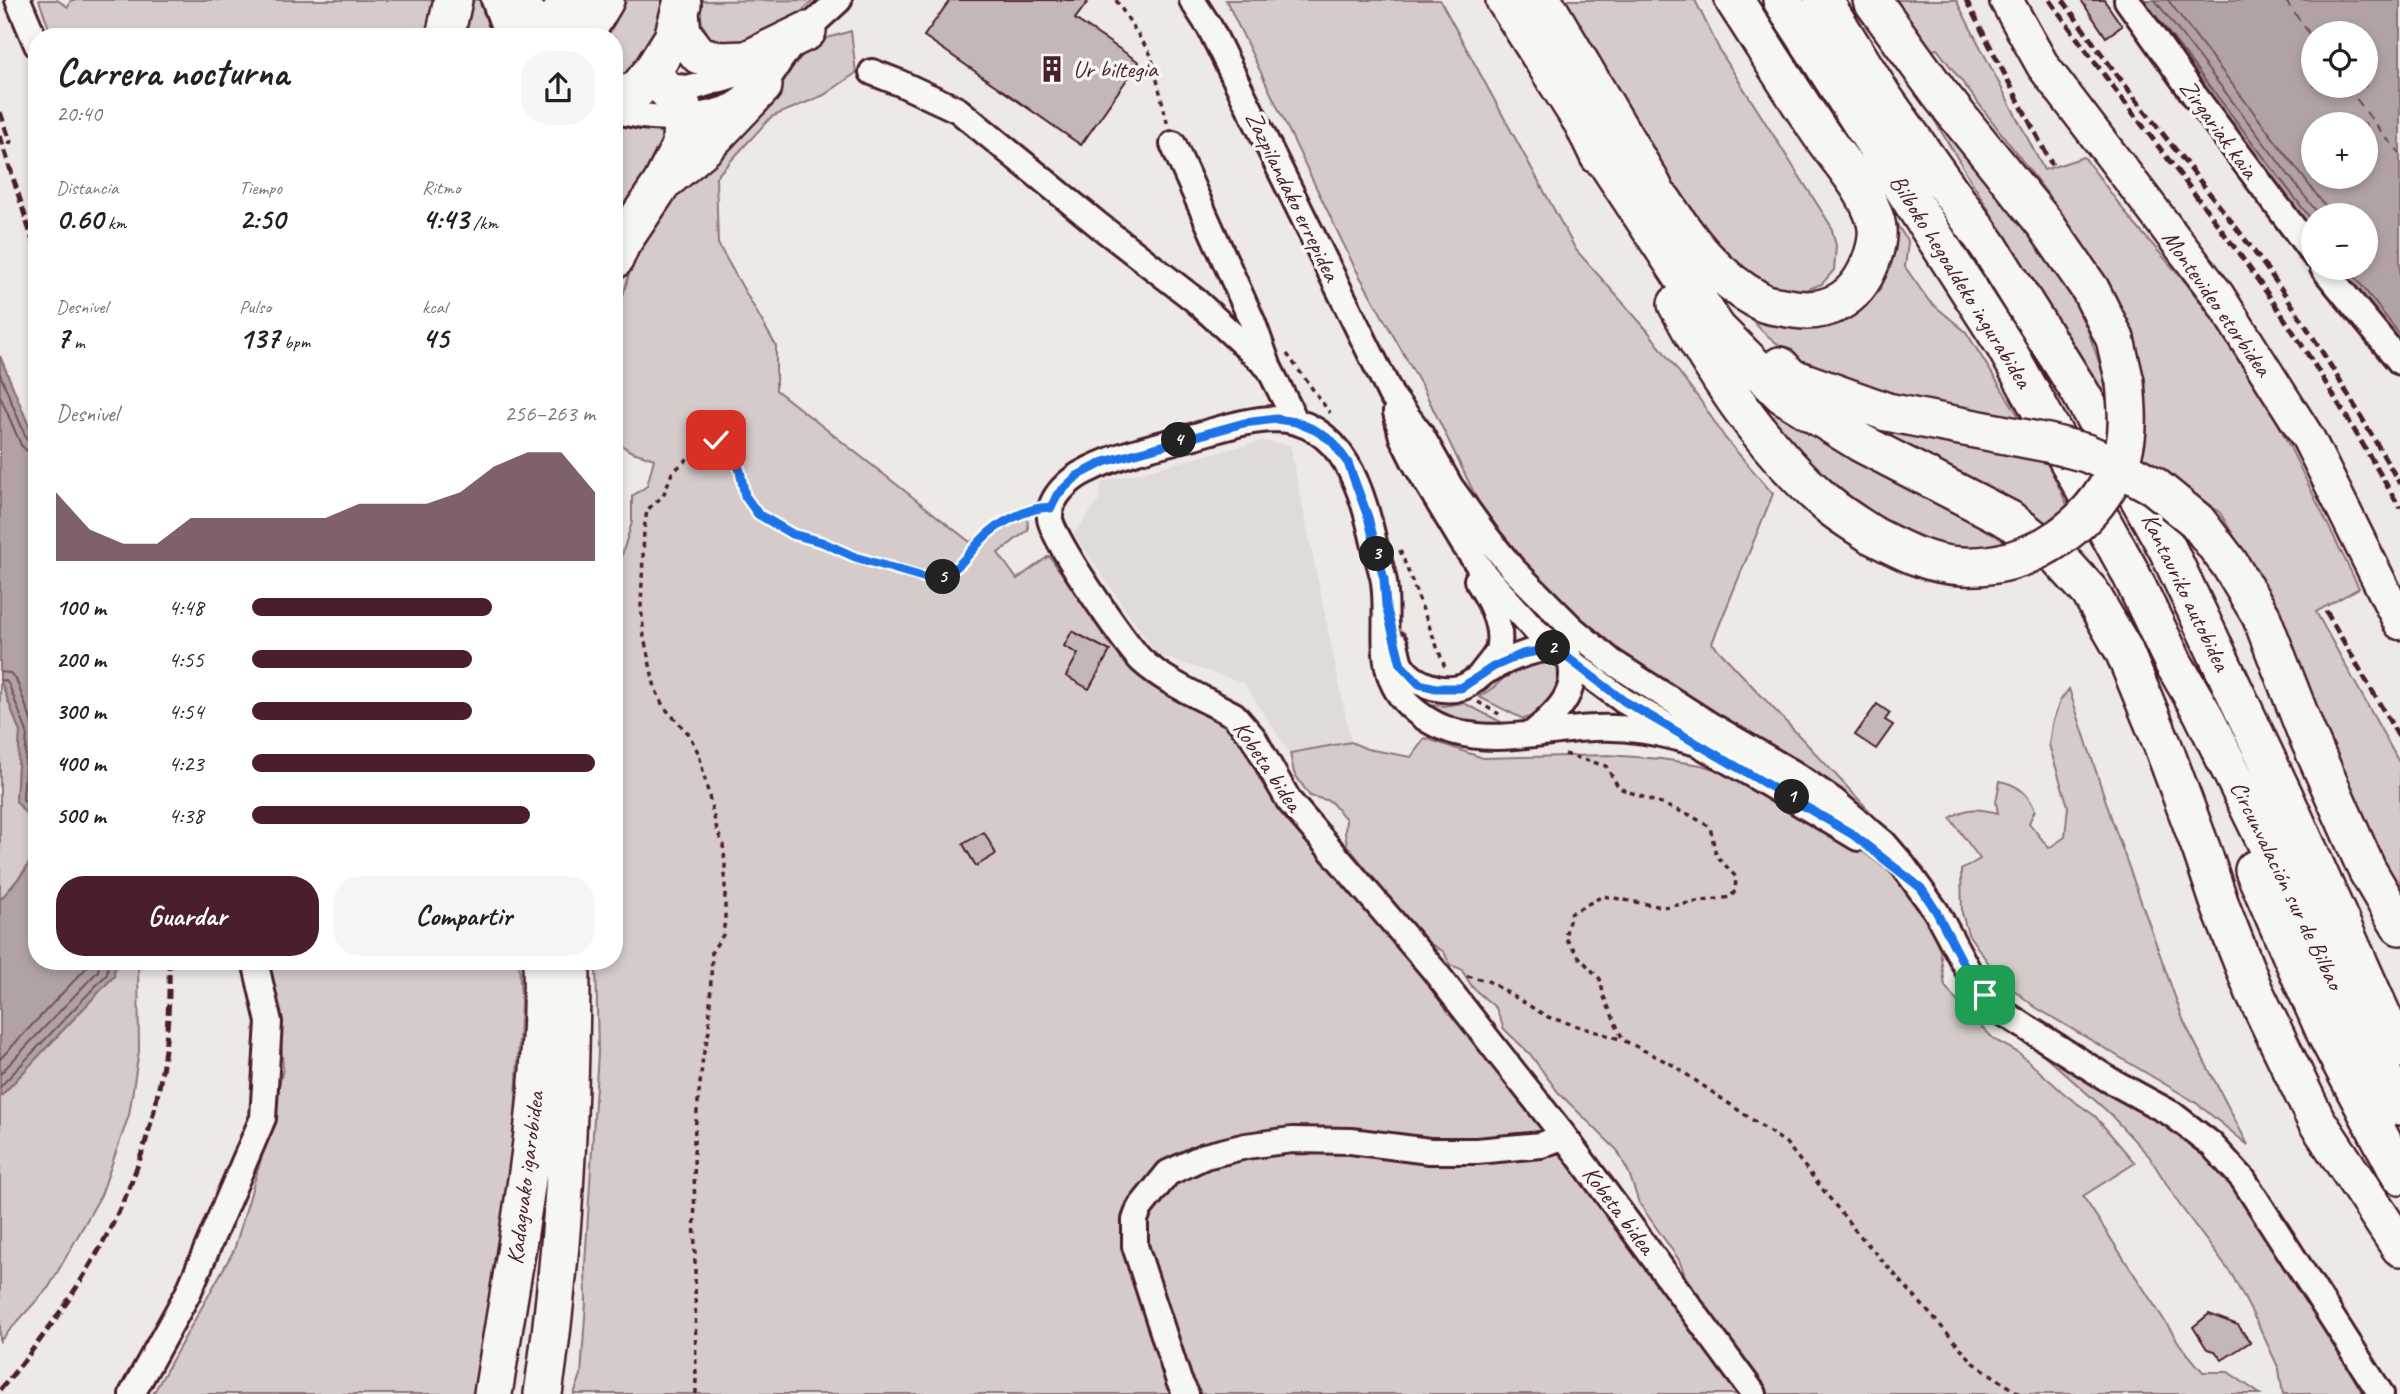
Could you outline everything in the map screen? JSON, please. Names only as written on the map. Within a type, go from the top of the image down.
[{"type":"highway","points":[[447,28],[453,0]]},
{"type":"highway","points":[[514,0],[559,19]]},
{"type":"highway","points":[[1505,0],[1588,134],[1717,329],[1783,394],[1861,443],[2010,520],[2059,558],[2090,592],[2124,651],[2254,991],[2316,1120],[2400,1247]]},
{"type":"highway","points":[[1543,0],[1651,183],[1690,242],[1721,275],[1760,302],[1798,311],[1823,310],[1847,298],[1865,278],[1877,244],[1876,221],[1861,190],[1819,131],[1734,0]]},
{"type":"highway","name":"Bilboko hegoaldeko ingurabidea","points":[[1782,0],[2005,346],[2129,570]]},
{"type":"highway","name":"Bilboko hegoaldeko ingurabidea","points":[[1823,0],[1883,97],[1988,245],[2080,392]]},
{"type":"highway","points":[[1588,134],[1704,355],[1780,459],[1825,503],[1872,535],[1915,557],[1962,566],[2001,563],[2025,557],[2049,545],[2088,513],[2108,486],[2122,455],[2126,437],[2125,382],[2120,360],[2111,330],[2090,289],[2045,224],[1939,93],[1872,0]]},
{"type":"highway","points":[[682,7],[682,33],[699,55],[720,61],[747,60],[796,42]]},
{"type":"highway","points":[[623,241],[662,183],[681,145],[682,106],[633,87],[673,38],[682,7]]},
{"type":"highway","points":[[662,183],[705,147],[762,86]]},
{"type":"highway","points":[[1651,183],[1688,256],[1723,304],[1790,377],[1887,412],[2048,443],[2086,453],[2154,486],[2197,521],[2229,563],[2261,616],[2306,732],[2362,858],[2400,926]]},
{"type":"highway","name":"Kantauriko autobidea","points":[[2080,392],[2168,550],[2284,796]]},
{"type":"highway","name":"Kantauriko autobidea","points":[[2129,570],[2174,664]]},
{"type":"highway","points":[[2174,664],[2190,716],[2280,932],[2327,1036],[2400,1177]]},
{"type":"highway","name":"Circunvalación sur de Bilbao","points":[[2174,664],[2202,712],[2358,1030],[2400,1106]]},
{"type":"highway","points":[[2284,796],[2400,991]]},
{"type":"highway","points":[[2284,796],[2386,1024],[2400,1048]]},
{"type":"highway","points":[[2202,851],[2247,941],[2304,1044],[2342,1103],[2400,1177]]},
{"type":"highway","name":"Kadaguako igarobidea","points":[[493,1394],[534,1123],[542,1015],[542,970]]},
{"type":"highway","name":"Kadaguako igarobidea","points":[[543,1394],[565,1170],[571,970]]},
{"type":"main road","name":"Montevideo etorbidea","points":[[2006,0],[2043,66],[2217,295],[2308,438],[2400,623]]},
{"type":"street","points":[[18,0],[30,28]]},
{"type":"street","points":[[494,0],[502,22],[559,19]]},
{"type":"street","points":[[633,87],[692,88],[764,66],[796,42],[839,0]]},
{"type":"street","name":"Zazpilandako errepidea","points":[[1192,0],[1216,40],[1391,395]]},
{"type":"street","name":"Zirgariak kaia","points":[[2127,0],[2301,238]]},
{"type":"street","points":[[623,112],[701,116],[731,108],[762,86],[796,42]]},
{"type":"street","points":[[872,72],[958,110],[1195,300],[1269,368]]},
{"type":"street","points":[[1173,144],[1253,323],[1269,368],[1296,422]]},
{"type":"street","points":[[2333,280],[2400,362]]},
{"type":"street","points":[[1391,395],[1402,437],[1444,513],[1485,575],[1536,631],[1624,701],[1702,734]]},
{"type":"street","points":[[1391,395],[1420,433],[1450,486],[1500,553],[1544,602],[1611,661],[1702,734],[1852,834],[1921,888],[1970,976],[1999,1010],[2108,1079],[2172,1114],[2211,1144],[2243,1179],[2381,1394]]},
{"type":"street","points":[[1051,508],[1057,495],[1077,476],[1104,462],[1244,423],[1276,419],[1296,422],[1332,441],[1348,463],[1368,517],[1384,579],[1384,638],[1390,672],[1400,697],[1422,717],[1455,734],[1487,737],[1585,728],[1702,734]]},
{"type":"street","name":"Kobeta bidea","points":[[1051,508],[1049,519],[1061,546],[1135,653],[1158,673],[1234,715],[1243,723],[1289,801],[1433,969],[1564,1136],[1754,1394]]},
{"type":"street","points":[[1444,513],[1464,559],[1488,600],[1499,628],[1498,652],[1481,675]]},
{"type":"street","points":[[1500,553],[1505,580],[1556,632],[1572,681],[1564,703],[1533,733]]},
{"type":"street","points":[[1386,606],[1401,665],[1419,684],[1436,688],[1461,688],[1522,654],[1564,652]]},
{"type":"street","points":[[132,1394],[188,1293],[263,1118],[269,1022],[258,970]]},
{"type":"street","points":[[1186,1394],[1179,1381],[1135,1246],[1135,1220],[1139,1209],[1168,1173],[1205,1156],[1246,1146],[1292,1140],[1351,1141],[1429,1151],[1477,1151],[1541,1145],[1564,1136]]},
{"type":"path","points":[[1116,0],[1151,55],[1173,144]]},
{"type":"path","points":[[696,1394],[694,1139],[702,1056],[709,1031],[712,951],[723,935],[724,927],[725,873],[723,845],[699,754],[688,733],[663,706],[655,688],[644,638],[641,607],[647,510],[663,496],[672,472],[706,442],[716,440],[732,450],[745,496],[758,514],[792,534],[822,542],[855,557],[926,578],[938,578],[953,570],[990,532],[1042,506],[1051,508]]},
{"type":"path","points":[[1468,697],[1502,716]]},
{"type":"path","points":[[1559,752],[1606,766],[1619,788],[1690,815],[1710,827],[1716,855],[1736,877],[1735,891],[1731,897],[1663,907],[1603,896],[1571,913],[1565,937],[1600,979],[1604,997],[1623,1040]]},
{"type":"path","points":[[1433,969],[1488,981],[1548,1017],[1623,1040],[1673,1065],[1786,1143],[1854,1229],[1975,1363],[2020,1394]]},
{"type":"shaded area","points":[[39,0],[57,0],[68,7],[71,0],[441,0],[434,28],[49,28]]},
{"type":"shaded area","points":[[463,0],[487,0],[500,28],[458,28]]},
{"type":"shaded area","points":[[627,0],[670,0],[634,72],[623,73],[623,28],[612,28]]},
{"type":"shaded area","points":[[814,0],[792,19],[768,34],[727,42],[712,41],[702,24],[699,1]]},
{"type":"shaded area","points":[[1226,0],[1440,0],[1576,250],[1647,330],[1725,438],[1773,494],[1712,643],[1925,870],[1826,786],[1610,651],[1494,534],[1424,390],[1354,266]]},
{"type":"shaded area","points":[[1562,0],[1695,0],[1720,51],[1831,226],[1836,246],[1834,270],[1822,284],[1800,292],[1774,294],[1744,280],[1679,204]]},
{"type":"shaded area","points":[[1894,0],[1956,0],[2044,170],[2084,157],[2131,220],[2186,283],[2259,384],[2359,588],[2316,612],[2400,764],[2400,911],[2375,868],[2276,606],[2220,513],[2167,473],[2138,457],[2124,317],[2094,261],[2046,192],[1937,49],[1929,51]]},
{"type":"shaded area","points":[[851,31],[856,73],[824,95],[771,117],[716,177],[718,244],[776,346],[776,390],[970,542],[1027,512],[1028,530],[998,553],[1017,579],[1049,556],[1121,656],[1141,673],[1237,731],[1261,782],[1285,818],[1456,1014],[1739,1394],[574,1394],[581,1375],[586,1302],[585,1265],[598,1052],[596,970],[623,970],[623,552],[632,522],[632,496],[647,486],[654,459],[623,446],[623,296],[634,256],[663,210],[769,98],[814,42]]},
{"type":"shaded area","points":[[1919,95],[2044,250],[2080,308],[2105,380],[2110,409]]},
{"type":"shaded area","points":[[623,122],[670,128],[623,221]]},
{"type":"shaded area","points":[[1888,210],[1908,242],[1905,267],[1929,301],[1966,332],[2020,418],[1881,394],[1800,362],[1763,332],[1735,301],[1808,325]]},
{"type":"shaded area","points":[[1728,367],[2020,541],[1965,552],[1885,529],[1796,459]]},
{"type":"shaded area","points":[[1847,412],[2046,459],[2070,511],[2036,531],[1881,443]]},
{"type":"shaded area","points":[[1262,441],[1290,445],[1351,742],[1290,753],[1244,683],[1157,655],[1074,534],[1099,500],[1102,482]]},
{"type":"shaded area","points":[[1553,660],[1561,672],[1558,688],[1550,702],[1537,714],[1523,719],[1479,697],[1517,666]]},
{"type":"shaded area","points":[[0,679],[20,732],[16,801],[28,815],[28,865],[0,900]]},
{"type":"shaded area","points":[[2069,689],[2112,820],[2184,1022],[2248,1145],[2195,1102],[2035,1007],[1999,978],[1968,934],[1962,913],[1961,870],[1980,859],[1950,818],[1973,810],[1998,813],[1996,802],[2000,781],[2017,787],[2026,794],[2035,810],[2029,823],[2049,848],[2065,837],[2068,806],[2049,745],[2052,724],[2060,701]]},
{"type":"shaded area","points":[[1421,700],[1431,705],[1443,706],[1464,703],[1505,724],[1492,726],[1445,721]]},
{"type":"shaded area","points":[[1425,738],[1483,758],[1609,755],[1701,765],[1739,777],[1835,831],[1885,868],[1909,890],[1929,921],[1940,951],[1945,986],[1963,1009],[1995,1040],[2019,1053],[2067,1096],[2095,1116],[2135,1163],[2083,1196],[2181,1346],[2203,1372],[2228,1372],[2260,1394],[1769,1394],[1688,1283],[1679,1260],[1639,1203],[1629,1173],[1617,1150],[1558,1092],[1530,1054],[1504,1029],[1496,1008],[1473,988],[1461,969],[1450,965],[1444,952],[1421,938],[1347,845],[1346,819],[1330,801],[1310,796],[1294,773],[1290,753],[1351,742],[1367,749],[1411,757]]},
{"type":"shaded area","points":[[114,970],[138,970],[139,1051],[129,1115],[101,1195],[49,1287],[0,1341],[0,1097],[114,976]]},
{"type":"shaded area","points":[[271,970],[519,970],[521,1001],[511,1194],[475,1394],[153,1394],[234,1250],[264,1149],[283,1069],[279,1012]]},
{"type":"shaded area","points":[[2043,1054],[2076,1070],[2179,1134],[2213,1161],[2236,1189],[2321,1321],[2363,1394],[2283,1394],[2279,1369],[2232,1275],[2179,1204],[2149,1156],[2108,1112]]},
{"type":"water","points":[[2135,0],[2400,0],[2400,346],[2348,280],[2378,280],[2378,203],[2301,203],[2301,218]]},
{"type":"water","points":[[0,356],[28,423],[28,816],[16,801],[20,732],[0,679]]},
{"type":"water","points":[[28,865],[28,970],[114,970],[114,976],[0,1097],[0,900]]},
{"type":"building","name":"Ur biltegia","points":[[950,0],[1089,0],[1075,19],[1139,62],[1081,145],[924,36]]},
{"type":"building","points":[[2081,0],[2104,0],[2122,26],[2106,37]]},
{"type":"building","points":[[1072,631],[1110,651],[1089,689],[1066,676],[1078,654],[1064,646]]},
{"type":"building","points":[[1877,704],[1890,713],[1885,720],[1893,725],[1876,749],[1855,735]]},
{"type":"building","points":[[984,832],[996,854],[976,866],[963,844]]},
{"type":"building","points":[[2209,1314],[2238,1325],[2250,1342],[2222,1360],[2215,1351],[2207,1349],[2193,1327]]},
{"type":"ferry route","points":[[2285,0],[2301,22]]},
{"type":"ferry route","points":[[2356,98],[2400,153]]},
{"type":"railway","points":[[1966,0],[2052,165]]},
{"type":"railway","points":[[2050,0],[2290,327],[2400,508]]},
{"type":"railway","points":[[2063,0],[2284,293],[2400,484]]},
{"type":"railway","points":[[0,112],[11,144]]},
{"type":"railway","points":[[0,136],[28,225]]},
{"type":"railway","points":[[2326,611],[2400,739]]},
{"type":"railway","points":[[0,1390],[73,1292],[103,1243],[127,1192],[146,1139],[160,1083],[167,1024],[169,970]]},
{"type":"place","name":"Ur biltegia","points":[[1052,69]]},
{"type":"route","points":[[716,440],[732,450],[745,496],[758,514],[792,534],[822,542],[855,557],[926,578],[938,578],[953,570],[990,532],[1042,506],[1051,508],[1057,495],[1077,476],[1104,462],[1244,423],[1276,419],[1296,422],[1315,430],[1332,441],[1348,463],[1368,517],[1384,579],[1386,606],[1401,665],[1419,684],[1436,688],[1461,688],[1493,667],[1522,654],[1555,648],[1624,701],[1852,834],[1921,888],[1951,938],[1961,961],[1985,995]]}]
